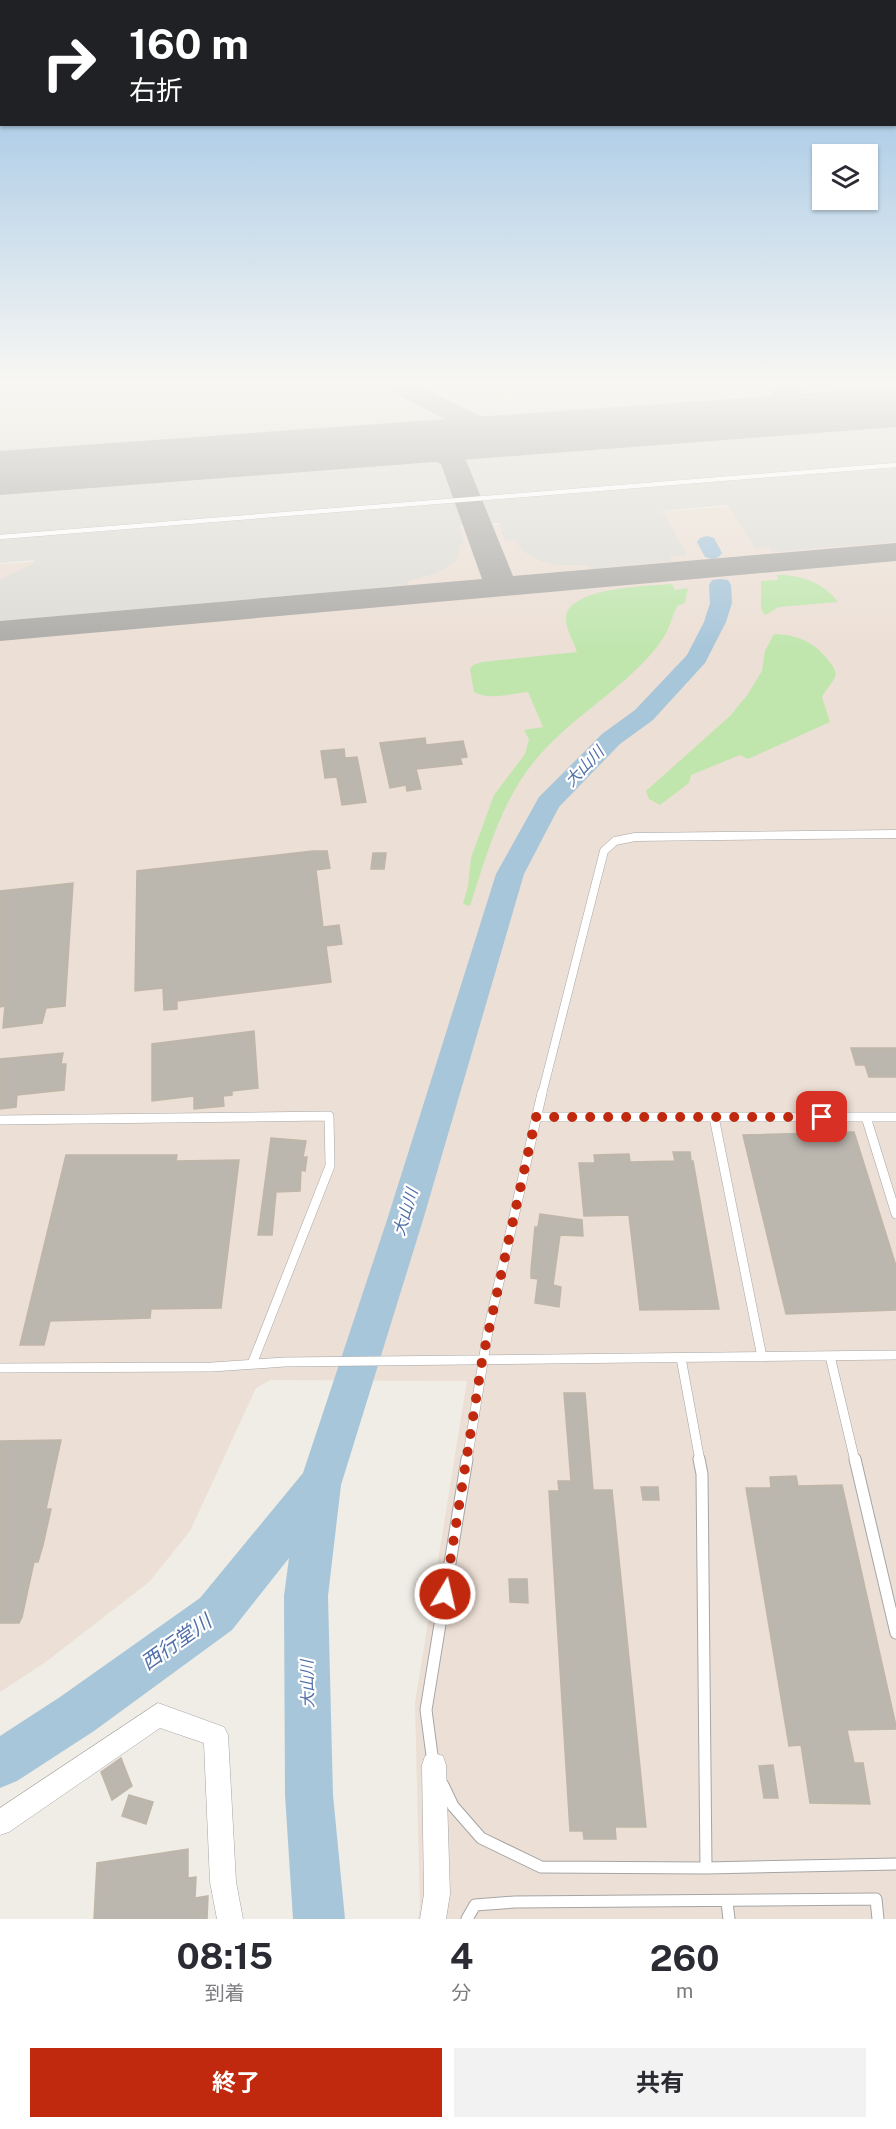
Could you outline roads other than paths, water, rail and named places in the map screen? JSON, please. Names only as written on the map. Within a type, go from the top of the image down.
[{"type":"street","points":[[0,1823],[158,1715],[216,1735],[223,1882],[230,1919]]},
{"type":"street","points":[[433,1919],[437,1894],[434,1766]]},
{"type":"lane","points":[[0,537],[839,470]]},
{"type":"lane","points":[[896,834],[635,837],[615,841],[604,851],[536,1117],[482,1361],[426,1710],[434,1766],[453,1806],[481,1838],[541,1867],[706,1868],[896,1864]]},
{"type":"lane","points":[[0,1120],[329,1116],[330,1166],[252,1364]]},
{"type":"lane","points":[[536,1117],[896,1117]]},
{"type":"lane","points":[[714,1117],[762,1357]]},
{"type":"lane","points":[[866,1117],[896,1214]]},
{"type":"lane","points":[[0,1368],[212,1367],[285,1362],[456,1362],[896,1355]]},
{"type":"lane","points":[[830,1356],[896,1633]]},
{"type":"lane","points":[[681,1358],[702,1474],[706,1868]]},
{"type":"lane","points":[[467,1919],[475,1905],[515,1902],[876,1899],[878,1919]]},
{"type":"lane","points":[[727,1902],[729,1919]]},
{"type":"waterway","name":"大山川","points":[[707,542],[712,553]]},
{"type":"waterway","name":"大山川","points":[[320,1485],[405,1220],[510,874],[548,803],[611,739],[644,715],[697,658],[715,622],[721,603],[720,585]]},
{"type":"waterway","name":"西行堂川","points":[[0,1764],[77,1714],[216,1614],[320,1485]]},
{"type":"waterway","name":"大山川","points":[[319,1919],[309,1795],[306,1596],[320,1485]]}]
